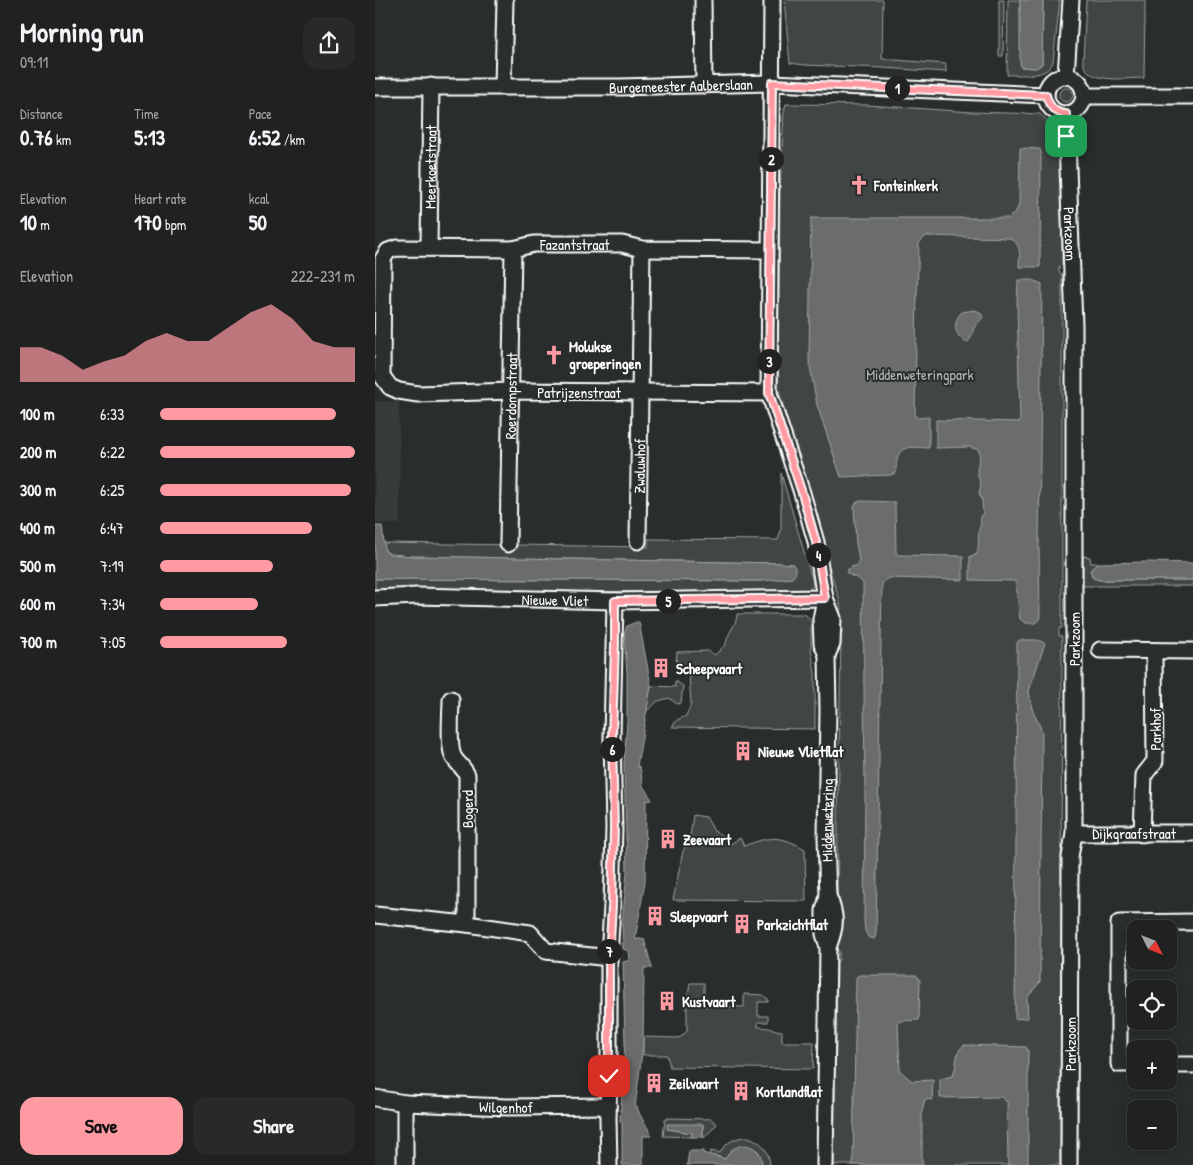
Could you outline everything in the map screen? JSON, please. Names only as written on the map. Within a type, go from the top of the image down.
[{"type":"street","points":[[503,86],[505,0]]},
{"type":"street","points":[[703,0],[704,85]]},
{"type":"street","name":"Middenwetering","points":[[772,0],[769,393],[816,542],[825,598],[821,619],[822,643],[827,655],[826,838],[828,896],[835,911],[835,931],[828,947],[825,1165]]},
{"type":"street","points":[[1066,76],[1071,0]]},
{"type":"street","points":[[1066,76],[1079,82],[1084,91],[1084,96],[1080,106],[1071,113],[1066,114],[1053,109],[1046,95],[1051,82],[1066,76]]},
{"type":"street","name":"Burgemeester Aalberslaan","points":[[375,87],[620,87],[772,83],[1046,95]]},
{"type":"street","name":"Meerkoetstraat","points":[[429,248],[431,86]]},
{"type":"street","points":[[1084,96],[1193,96]]},
{"type":"street","name":"Parkzoom","points":[[1066,114],[1074,325],[1074,833],[1070,856],[1069,1165]]},
{"type":"street","name":"Fazantstraat","points":[[390,387],[383,376],[383,259],[389,251],[397,248],[513,249],[534,244],[622,244],[642,249],[769,250]]},
{"type":"street","name":"Roerdompstraat","points":[[508,544],[513,249]]},
{"type":"street","name":"Zwaluwhof","points":[[638,541],[642,249]]},
{"type":"street","name":"Patrijzenstraat","points":[[390,387],[399,391],[418,394],[512,391],[769,393]]},
{"type":"street","name":"Nieuwe Vliet","points":[[375,598],[417,596],[615,601],[825,598]]},
{"type":"street","points":[[609,1165],[609,958],[614,838],[612,737],[615,601]]},
{"type":"street","points":[[1099,650],[1193,651]]},
{"type":"street","name":"Parkhof","points":[[1142,834],[1144,775],[1155,761],[1154,651]]},
{"type":"street","name":"Bogerd","points":[[451,699],[453,757],[463,767],[467,775],[467,924]]},
{"type":"street","name":"Dijkgraafstraat","points":[[1074,833],[1193,833]]},
{"type":"street","points":[[375,916],[467,924],[530,933],[546,951],[609,958]]},
{"type":"street","points":[[1127,1064],[1119,1064],[1119,923],[1193,922]]},
{"type":"street","points":[[1177,1065],[1193,1065]]},
{"type":"street","name":"Wilgenhof","points":[[375,1098],[405,1103],[507,1107],[608,1106]]},
{"type":"street","points":[[405,1103],[405,1165]]},
{"type":"shaded area","points":[[1020,0],[1043,0],[1042,64],[1036,68],[1021,67],[1020,63]]},
{"type":"shaded area","points":[[1020,148],[1040,149],[1041,153],[1040,267],[1019,267],[1019,247],[1010,238],[926,236],[919,243],[915,416],[918,418],[929,417],[929,448],[907,448],[900,452],[895,473],[891,475],[841,477],[817,405],[809,361],[811,218],[1009,218],[1019,205]]},
{"type":"shaded area","points":[[1018,280],[1032,280],[1042,284],[1040,620],[1035,623],[1025,623],[1020,619],[1015,581],[970,580],[970,556],[976,555],[981,524],[980,516],[983,514],[977,471],[980,456],[979,450],[969,447],[936,448],[936,420],[1020,422]]},
{"type":"shaded area","points":[[975,310],[980,312],[983,317],[975,326],[970,340],[965,342],[958,335],[956,328],[957,320],[962,312]]},
{"type":"shaded area","points":[[399,401],[400,524],[375,523],[375,402]]},
{"type":"shaded area","points":[[857,502],[895,502],[896,552],[898,555],[963,556],[963,580],[888,578],[882,584],[876,935],[874,939],[868,937],[864,921],[863,583],[846,572],[849,568],[857,565],[859,559],[856,544],[854,506]]},
{"type":"shaded area","points":[[375,526],[382,526],[385,551],[390,554],[410,556],[780,563],[793,564],[796,571],[792,578],[761,581],[375,579]]},
{"type":"shaded area","points":[[1098,563],[1193,563],[1193,580],[1100,580],[1093,578],[1090,570]]},
{"type":"shaded area","points":[[639,622],[651,686],[637,766],[640,767],[643,786],[652,800],[646,801],[645,882],[635,939],[644,939],[652,968],[644,968],[643,1045],[635,1107],[637,1107],[651,1136],[643,1136],[643,1165],[622,1165],[622,1123],[620,1121],[625,1044],[623,962],[628,961],[630,956],[627,950],[623,949],[622,923],[627,873],[624,762],[627,722],[627,672],[624,635],[627,626]]},
{"type":"shaded area","points":[[1019,640],[1037,640],[1045,643],[1029,691],[1032,709],[1042,731],[1040,982],[1027,998],[1028,1018],[1015,1019],[1017,643]]},
{"type":"shaded area","points":[[859,975],[916,975],[920,979],[919,1020],[900,1021],[898,1023],[900,1071],[912,1081],[933,1080],[932,1100],[925,1099],[922,1111],[922,1165],[853,1165],[856,977]]},
{"type":"shaded area","points":[[964,1045],[1026,1047],[1028,1050],[1028,1165],[1008,1165],[1007,1102],[1001,1097],[940,1098],[940,1079],[952,1076],[958,1052]]},
{"type":"shaded area","points":[[667,1124],[703,1124],[703,1137],[692,1137],[692,1133],[667,1129]]},
{"type":"shaded area","points":[[741,1145],[750,1146],[757,1150],[761,1156],[762,1165],[687,1165],[689,1151],[703,1151],[703,1153],[725,1159],[731,1150]]},
{"type":"green space","points":[[784,0],[883,0],[882,59],[946,64],[946,72],[790,63]]},
{"type":"green space","points":[[999,0],[1004,0],[1003,56],[999,56]]},
{"type":"green space","points":[[1008,0],[1020,0],[1021,67],[1036,68],[1042,64],[1043,0],[1060,0],[1053,62],[1045,71],[1033,75],[1007,75]]},
{"type":"green space","points":[[1086,0],[1145,0],[1144,78],[1118,79],[1099,77],[1091,74],[1086,69],[1083,61]]},
{"type":"green space","points":[[1063,88],[1069,88],[1073,95],[1069,102],[1063,102],[1059,98],[1059,92]]},
{"type":"green space","name":"Middenweteringpark","points":[[786,104],[867,105],[972,112],[1040,114],[1051,124],[1063,127],[1062,264],[1059,267],[1059,272],[1062,275],[1062,628],[1059,628],[1059,636],[1062,636],[1060,1165],[834,1165],[837,961],[839,960],[839,951],[837,951],[837,889],[842,627],[840,602],[808,499],[811,496],[808,486],[805,486],[778,387],[780,193],[784,111]]},
{"type":"green space","points":[[781,473],[812,579],[813,586],[809,590],[802,592],[375,591],[375,579],[761,581],[780,563],[410,556],[390,554],[385,551],[383,543],[648,547],[648,539],[778,540],[781,530]]},
{"type":"green space","points":[[1083,556],[1090,557],[1091,563],[1098,563],[1090,570],[1093,578],[1100,580],[1193,580],[1193,586],[1083,586]]},
{"type":"green space","points":[[737,614],[805,614],[811,621],[811,648],[815,674],[815,729],[672,727],[677,720],[686,716],[691,704],[689,674],[676,665],[677,652],[708,651],[715,655],[726,644]]},
{"type":"green space","points":[[675,681],[683,686],[681,703],[677,704],[669,698],[658,701],[646,712],[651,686],[675,687]]},
{"type":"green space","points":[[693,815],[706,817],[714,831],[726,838],[729,845],[740,838],[744,846],[761,840],[775,838],[789,841],[805,849],[806,901],[673,900],[683,851],[690,838]]},
{"type":"green space","points":[[690,983],[704,983],[704,1006],[744,1007],[744,994],[763,995],[768,999],[768,1002],[758,1002],[758,1016],[768,1016],[768,1022],[758,1022],[758,1027],[782,1031],[782,1042],[814,1042],[813,1069],[670,1067],[667,1055],[643,1055],[643,1037],[677,1038],[687,1031],[687,1000]]},
{"type":"green space","points":[[668,1118],[711,1119],[717,1124],[704,1138],[703,1125],[667,1129],[692,1133],[692,1137],[663,1136],[665,1120]]},
{"type":"green space","points":[[748,1137],[764,1147],[770,1165],[762,1165],[759,1152],[748,1146],[740,1146],[725,1159],[709,1156],[711,1151],[720,1153],[731,1141]]},
{"type":"place","name":"Fonteinkerk","points":[[859,185]]},
{"type":"place","name":"Molukse groeperingen","points":[[554,355]]},
{"type":"place","name":"Scheepvaart","points":[[661,668]]},
{"type":"place","name":"Nieuwe Vlietflat","points":[[743,751]]},
{"type":"place","name":"Zeevaart","points":[[668,839]]},
{"type":"place","name":"Sleepvaart","points":[[655,916]]},
{"type":"place","name":"Parkzichtflat","points":[[742,924]]},
{"type":"place","name":"Kustvaart","points":[[667,1001]]},
{"type":"place","name":"Zeilvaart","points":[[654,1083]]},
{"type":"place","name":"Kortlandflat","points":[[741,1091]]},
{"type":"route","points":[[609,1076],[609,958],[614,828],[612,737],[615,601],[825,598],[816,542],[769,393],[772,83],[1046,95],[1047,101],[1053,109],[1066,114],[1066,136]]}]
